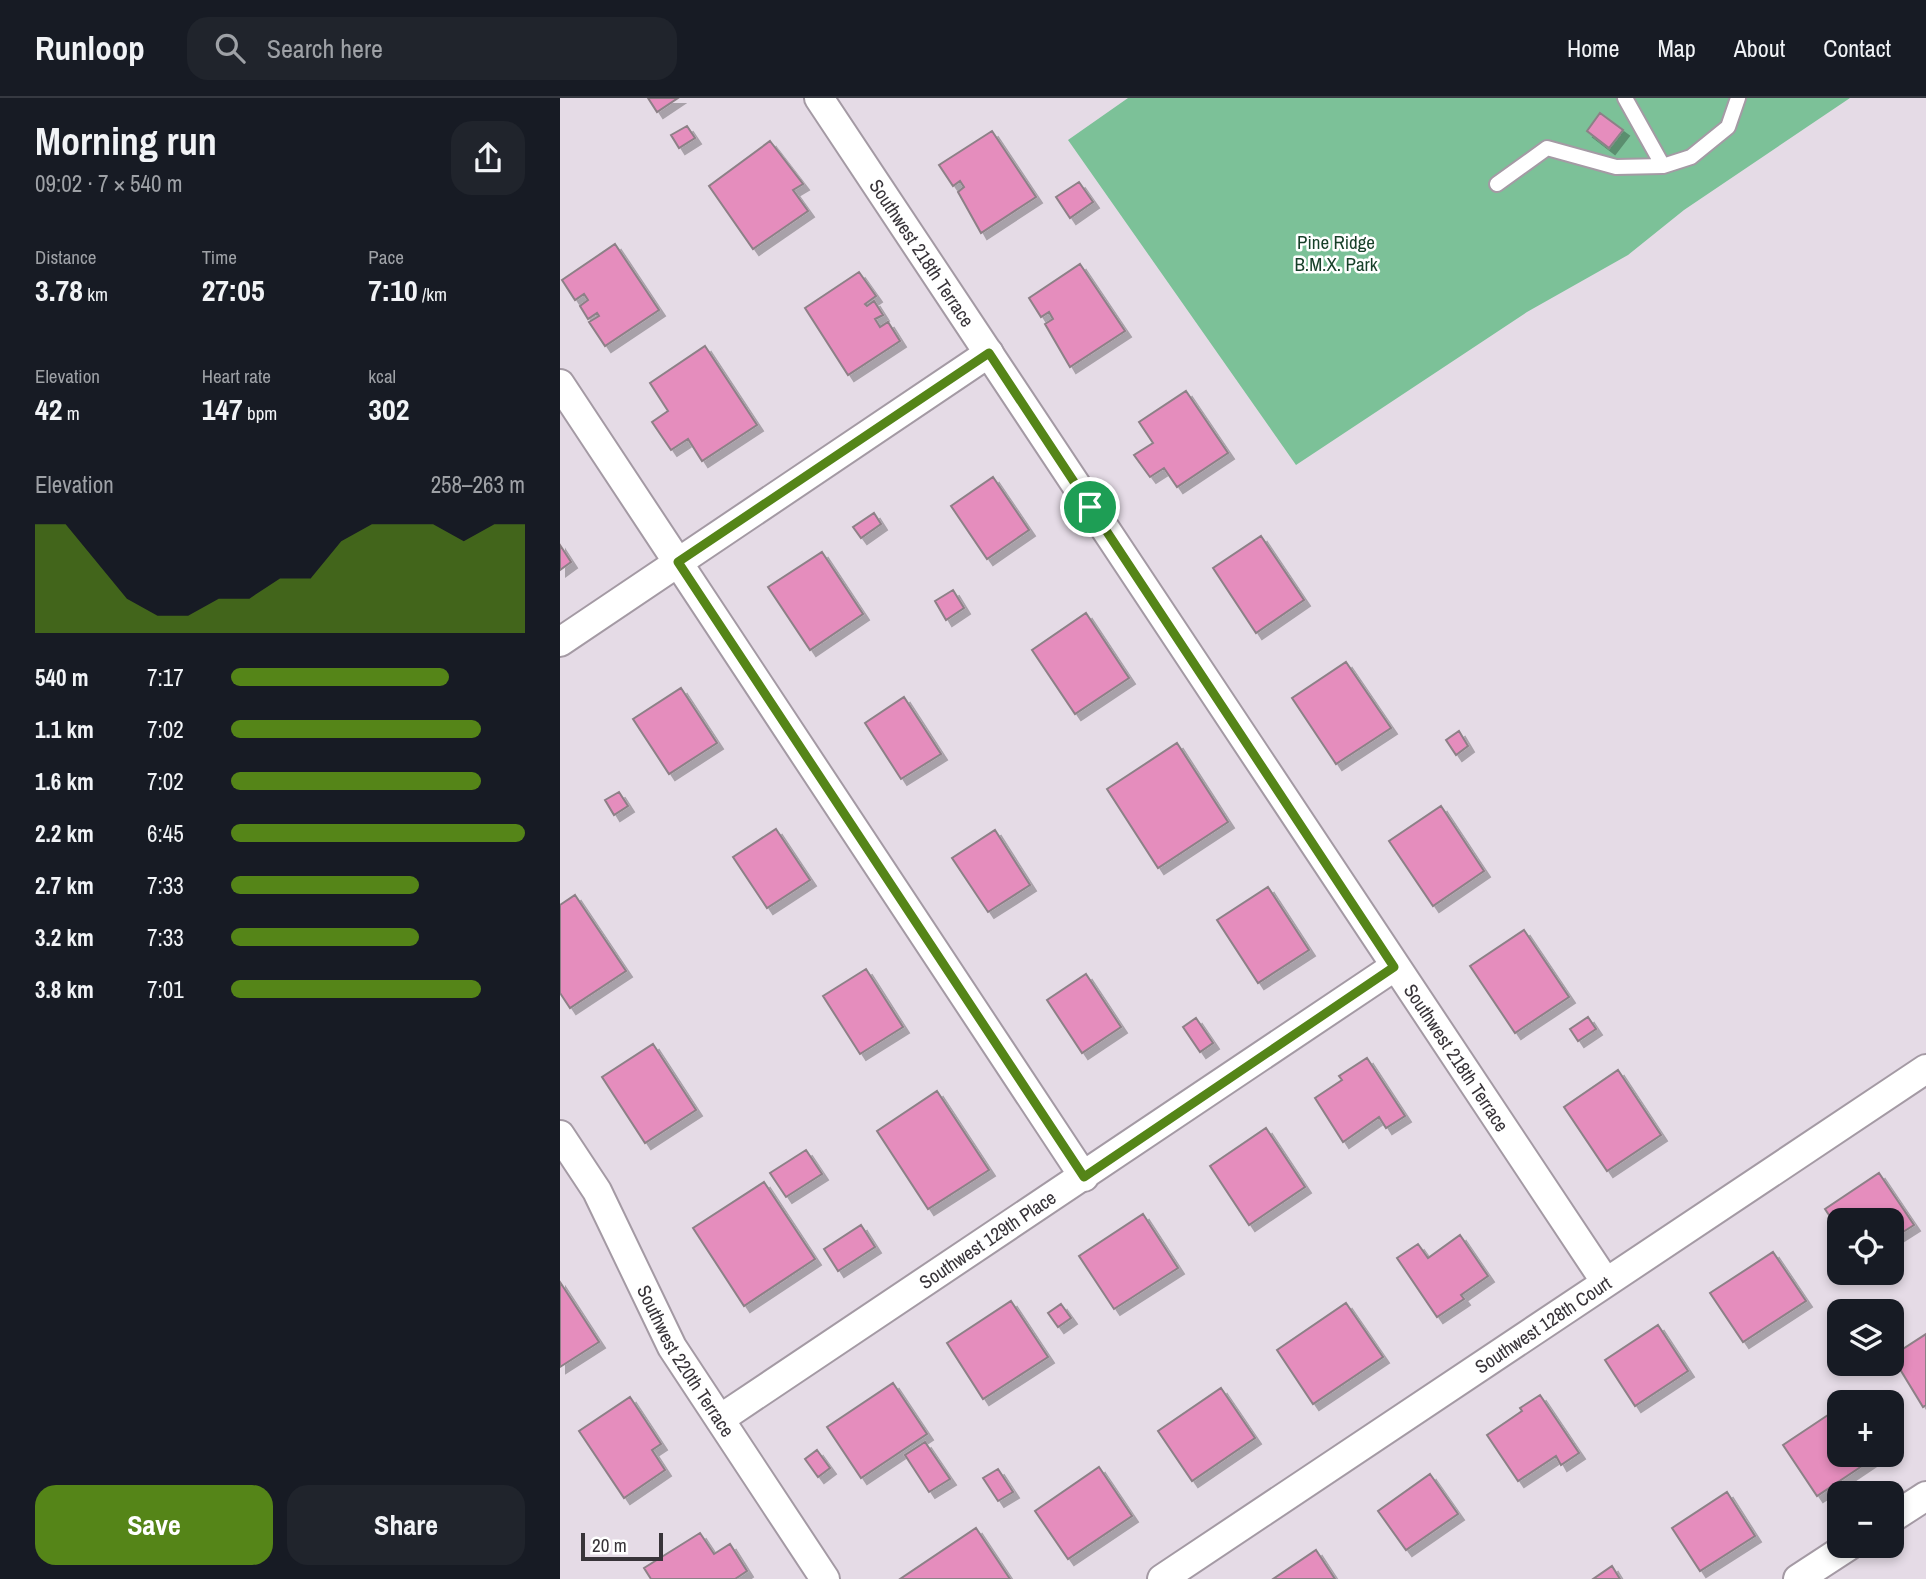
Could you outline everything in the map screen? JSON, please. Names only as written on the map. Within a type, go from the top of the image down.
[{"type":"street","name":"Southwest 218th Terrace","points":[[819,98],[1605,1281]]},
{"type":"street","points":[[560,642],[989,353]]},
{"type":"street","points":[[560,384],[1084,1177]]},
{"type":"street","name":"Southwest 129th Place","points":[[720,1419],[1394,967]]},
{"type":"street","name":"Southwest 128th Court","points":[[1162,1579],[1926,1069]]},
{"type":"street","name":"Southwest 220th Terrace","points":[[560,1135],[597,1191],[672,1347],[825,1579]]},
{"type":"street","points":[[1904,1510],[1926,1496]]},
{"type":"street","points":[[1816,1574],[1835,1558]]},
{"type":"lane","points":[[1625,98],[1663,166]]},
{"type":"lane","points":[[1497,184],[1547,148],[1616,167],[1663,166],[1691,157],[1728,127],[1738,98]]},
{"type":"green space","name":"Pine Ridge B.M.X. Park","points":[[1128,98],[1850,98],[1684,210],[1628,255],[1527,312],[1296,465],[1068,140]]},
{"type":"building","points":[[648,98],[678,98],[657,112]]},
{"type":"building","points":[[1600,113],[1623,130],[1609,148],[1587,131]]},
{"type":"building","points":[[687,126],[695,138],[679,148],[671,135]]},
{"type":"building","points":[[992,131],[1036,197],[981,233],[958,192],[964,187],[960,181],[953,186],[939,165]]},
{"type":"building","points":[[770,141],[803,184],[793,190],[808,211],[753,249],[709,186]]},
{"type":"building","points":[[1079,182],[1093,202],[1070,218],[1056,197]]},
{"type":"building","points":[[615,244],[659,310],[605,346],[589,322],[599,316],[597,313],[588,319],[580,306],[588,300],[584,294],[575,300],[562,280]]},
{"type":"building","points":[[1080,264],[1125,331],[1070,367],[1045,324],[1053,319],[1049,312],[1041,317],[1029,298]]},
{"type":"building","points":[[859,272],[876,296],[865,304],[867,306],[874,301],[883,315],[875,319],[880,327],[888,322],[900,341],[848,375],[805,308]]},
{"type":"building","points":[[705,346],[757,425],[702,461],[688,439],[671,450],[652,422],[668,411],[650,383]]},
{"type":"building","points":[[1186,391],[1228,453],[1177,487],[1164,468],[1150,477],[1134,455],[1153,443],[1139,422]]},
{"type":"building","points":[[993,477],[1029,530],[987,559],[951,506]]},
{"type":"building","points":[[874,513],[881,524],[861,538],[853,527]]},
{"type":"building","points":[[1261,536],[1304,600],[1256,633],[1213,568]]},
{"type":"building","points":[[560,545],[571,562],[560,570]]},
{"type":"building","points":[[822,552],[863,614],[810,650],[768,587]]},
{"type":"building","points":[[953,590],[964,608],[946,620],[935,601]]},
{"type":"building","points":[[1086,613],[1129,678],[1075,714],[1032,650]]},
{"type":"building","points":[[1346,662],[1391,728],[1336,764],[1292,698]]},
{"type":"building","points":[[681,688],[717,743],[669,774],[633,719]]},
{"type":"building","points":[[904,697],[941,754],[901,779],[865,723]]},
{"type":"building","points":[[1459,731],[1468,746],[1456,755],[1446,740]]},
{"type":"building","points":[[1177,743],[1228,822],[1158,868],[1107,789]]},
{"type":"building","points":[[619,792],[628,806],[614,815],[605,800]]},
{"type":"building","points":[[1441,806],[1484,871],[1433,906],[1389,841]]},
{"type":"building","points":[[776,829],[810,880],[767,908],[733,857]]},
{"type":"building","points":[[995,830],[1030,885],[988,912],[952,858]]},
{"type":"building","points":[[1268,887],[1309,950],[1258,983],[1217,920]]},
{"type":"building","points":[[575,895],[626,971],[570,1008],[560,993],[560,905]]},
{"type":"building","points":[[1524,930],[1569,997],[1515,1033],[1470,966]]},
{"type":"building","points":[[866,969],[903,1027],[860,1054],[823,996]]},
{"type":"building","points":[[1086,974],[1121,1027],[1082,1053],[1047,1000]]},
{"type":"building","points":[[1588,1017],[1596,1029],[1578,1041],[1570,1029]]},
{"type":"building","points":[[1196,1018],[1213,1043],[1200,1052],[1183,1027]]},
{"type":"building","points":[[653,1044],[696,1110],[645,1143],[602,1077]]},
{"type":"building","points":[[1367,1058],[1405,1116],[1386,1128],[1379,1117],[1343,1142],[1315,1098],[1342,1080],[1339,1076]]},
{"type":"building","points":[[1618,1070],[1661,1135],[1607,1171],[1564,1107]]},
{"type":"building","points":[[937,1091],[989,1170],[928,1209],[877,1131]]},
{"type":"building","points":[[1266,1128],[1305,1187],[1249,1225],[1210,1166]]},
{"type":"building","points":[[806,1150],[822,1174],[786,1197],[770,1173]]},
{"type":"building","points":[[1879,1173],[1903,1208],[1827,1208],[1827,1212],[1825,1209]]},
{"type":"building","points":[[764,1182],[815,1259],[744,1306],[693,1228]]},
{"type":"building","points":[[1904,1210],[1914,1225],[1904,1231]]},
{"type":"building","points":[[1143,1214],[1178,1268],[1114,1309],[1079,1256]]},
{"type":"building","points":[[861,1225],[875,1247],[838,1271],[824,1249]]},
{"type":"building","points":[[1460,1235],[1488,1276],[1461,1295],[1464,1299],[1437,1317],[1397,1258],[1418,1244],[1428,1258]]},
{"type":"building","points":[[1773,1252],[1806,1301],[1743,1342],[1710,1293]]},
{"type":"building","points":[[560,1282],[599,1342],[560,1367]]},
{"type":"building","points":[[1011,1301],[1048,1357],[983,1399],[947,1343]]},
{"type":"building","points":[[1346,1303],[1383,1357],[1313,1404],[1277,1350]]},
{"type":"building","points":[[1061,1304],[1071,1318],[1058,1327],[1048,1313]]},
{"type":"building","points":[[1658,1325],[1688,1371],[1635,1406],[1605,1360]]},
{"type":"building","points":[[1926,1334],[1926,1405],[1923,1407],[1904,1376],[1904,1348]]},
{"type":"building","points":[[893,1383],[927,1434],[861,1478],[827,1427]]},
{"type":"building","points":[[1221,1388],[1255,1438],[1192,1481],[1158,1431]]},
{"type":"building","points":[[1540,1395],[1579,1453],[1561,1465],[1556,1456],[1518,1481],[1487,1435]]},
{"type":"building","points":[[630,1397],[661,1444],[652,1450],[665,1470],[624,1498],[579,1431]]},
{"type":"building","points":[[1827,1416],[1827,1467],[1860,1467],[1840,1481],[1827,1481],[1827,1489],[1817,1496],[1783,1445]]},
{"type":"building","points":[[925,1442],[950,1479],[929,1492],[905,1455]]},
{"type":"building","points":[[817,1450],[830,1468],[818,1477],[805,1459]]},
{"type":"building","points":[[1099,1467],[1132,1516],[1068,1559],[1035,1511]]},
{"type":"building","points":[[998,1469],[1013,1492],[998,1501],[983,1478]]},
{"type":"building","points":[[1430,1474],[1458,1514],[1406,1550],[1378,1511]]},
{"type":"building","points":[[1727,1492],[1755,1536],[1700,1571],[1672,1528]]},
{"type":"building","points":[[976,1528],[1010,1579],[900,1579]]},
{"type":"building","points":[[700,1533],[714,1554],[730,1544],[747,1571],[735,1579],[651,1579],[644,1568]]},
{"type":"building","points":[[1316,1550],[1335,1579],[1273,1579]]},
{"type":"building","points":[[1612,1566],[1620,1579],[1593,1579]]},
{"type":"route","points":[[989,353],[1090,507],[1394,967],[1084,1177],[678,562],[989,353]]}]
